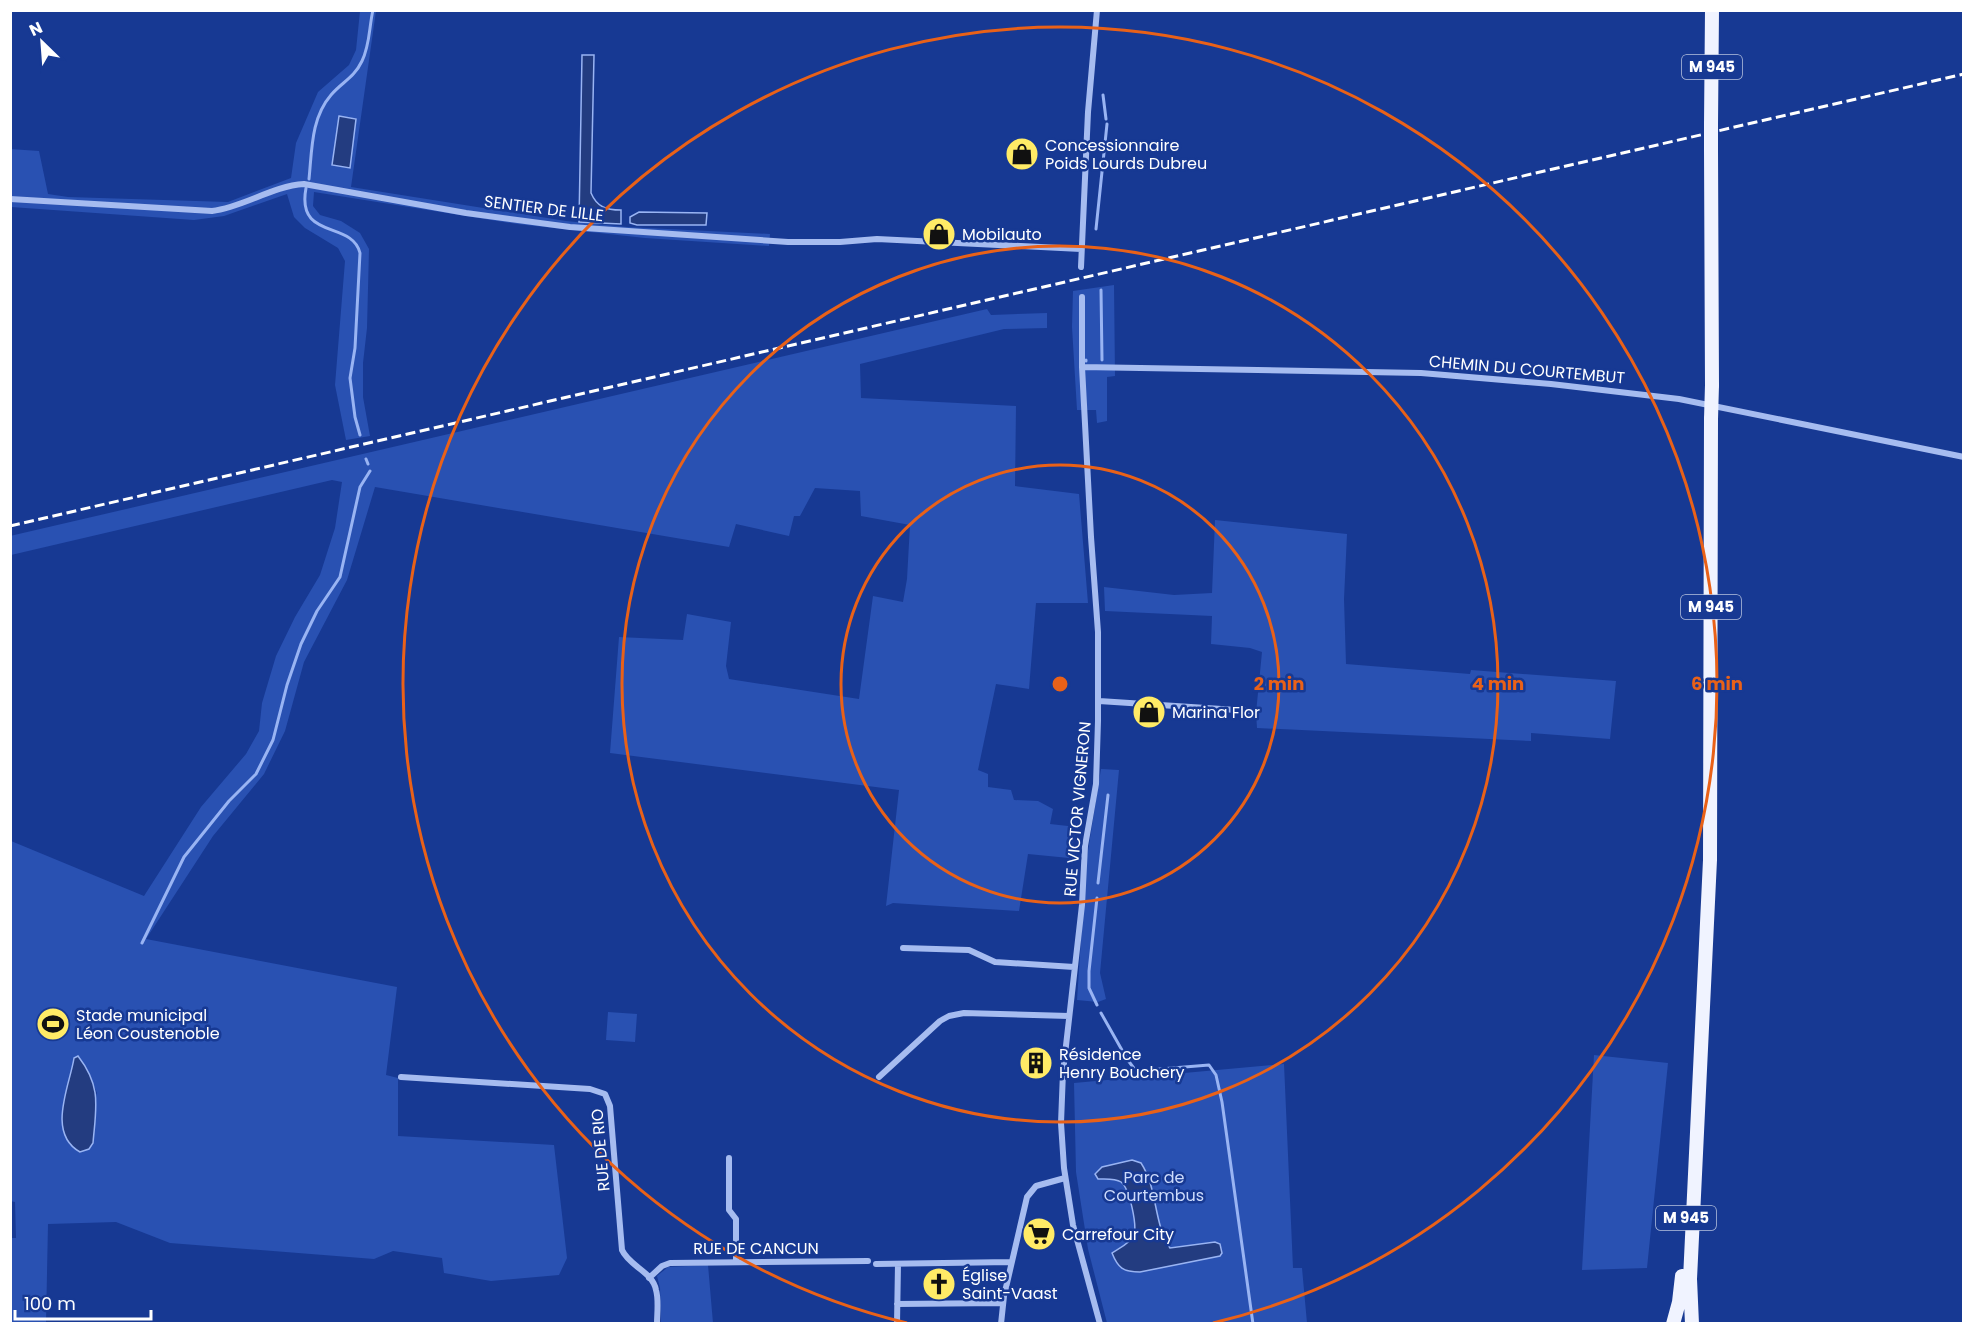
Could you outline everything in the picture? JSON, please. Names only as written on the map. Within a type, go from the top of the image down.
[{"type":"main road","name":"M 945","points":[[1692,1323],[1690,1287],[1710,871],[1712,10]]},
{"type":"main road","name":"M 945","points":[[1673,1323],[1681,1290],[1689,1179],[1697,1113]]},
{"type":"street","points":[[1081,267],[1088,111],[1097,10]]},
{"type":"street","name":"SENTIER DE LILLE","points":[[10,199],[212,211],[230,208],[304,184],[466,213],[570,227],[788,242],[877,239],[1081,249]]},
{"type":"street","name":"RUE VICTOR VIGNERON","points":[[1082,297],[1082,367],[1091,537],[1098,618],[1099,701],[1096,784],[1085,846],[1082,905],[1061,1098],[1065,1178],[1077,1243],[1100,1323]]},
{"type":"street","name":"CHEMIN DU COURTEMBUT","points":[[1082,367],[1406,372],[1551,384],[1679,399],[1964,457]]},
{"type":"street","points":[[1099,701],[1252,711]]},
{"type":"street","points":[[903,948],[969,950],[995,962],[1074,967]]},
{"type":"street","points":[[879,1077],[940,1021],[949,1016],[963,1013],[1069,1016]]},
{"type":"street","name":"RUE DE RIO","points":[[401,1077],[590,1089],[605,1094],[610,1106],[622,1251],[649,1278]]},
{"type":"street","points":[[729,1158],[729,1210],[736,1219],[736,1262]]},
{"type":"street","points":[[1001,1323],[1011,1262],[1029,1193],[1041,1184],[1065,1178]]},
{"type":"street","name":"RUE DE CANCUN","points":[[649,1278],[662,1266],[670,1263],[868,1261]]},
{"type":"street","points":[[876,1264],[1011,1262]]},
{"type":"street","points":[[897,1323],[898,1264]]},
{"type":"street","points":[[649,1278],[657,1291],[657,1323]]},
{"type":"street","points":[[897,1304],[1003,1303]]},
{"type":"green space","points":[[360,11],[376,11],[351,187],[566,221],[627,227],[770,234],[769,246],[645,238],[517,224],[314,192],[313,206],[320,215],[341,221],[360,233],[369,249],[363,397],[370,436],[346,440],[335,385],[345,261],[338,248],[305,228],[294,217],[287,194],[224,216],[194,220],[11,207],[10,149],[39,151],[48,194],[68,197],[228,202],[291,178],[296,143],[318,92],[349,65],[356,50]]},
{"type":"green space","points":[[1114,285],[1115,376],[1107,377],[1107,421],[1097,423],[1096,410],[1077,410],[1072,327],[1073,291]]},
{"type":"green space","points":[[987,309],[991,315],[1047,313],[1047,328],[1004,329],[860,364],[861,398],[1016,406],[1015,486],[1079,494],[1088,603],[1036,603],[1029,689],[996,684],[978,770],[988,774],[988,787],[1011,790],[1014,800],[1038,801],[1053,809],[1050,824],[1077,827],[1069,858],[1028,854],[1019,911],[893,903],[886,906],[899,790],[610,753],[619,637],[683,640],[687,614],[731,622],[726,666],[729,679],[859,699],[873,596],[903,602],[907,579],[910,525],[861,516],[860,491],[815,488],[800,516],[794,516],[789,536],[736,524],[729,547],[375,487],[347,580],[304,662],[285,731],[264,774],[213,836],[146,939],[397,987],[386,1075],[398,1078],[398,1136],[554,1145],[567,1258],[559,1275],[491,1281],[444,1273],[442,1258],[393,1251],[374,1259],[170,1243],[116,1222],[48,1224],[46,1323],[11,1323],[11,1238],[16,1238],[15,1202],[10,1201],[11,841],[144,896],[201,807],[246,754],[259,731],[262,703],[276,656],[295,617],[320,575],[335,528],[342,482],[332,480],[11,555],[10,536]],"holes":[[[74,1058],[84,1064],[97,1093],[67,1140],[62,1119],[64,1099]]]},
{"type":"green space","points":[[1215,520],[1347,534],[1344,599],[1346,664],[1470,674],[1471,670],[1616,681],[1610,739],[1531,733],[1531,741],[1257,728],[1256,713],[1262,652],[1250,648],[1211,644],[1212,616],[1105,611],[1104,587],[1174,595],[1212,593]]},
{"type":"green space","points":[[1101,769],[1119,770],[1100,973],[1106,999],[1098,1002],[1077,1000],[1086,863]]},
{"type":"green space","points":[[608,1012],[637,1014],[635,1042],[606,1040]]},
{"type":"green space","points":[[1594,1055],[1668,1063],[1647,1268],[1582,1270]]},
{"type":"green space","name":"Parc de Courtembus","points":[[1284,1064],[1293,1268],[1302,1268],[1307,1323],[1107,1323],[1088,1249],[1076,1172],[1074,1083]]},
{"type":"green space","points":[[708,1265],[713,1323],[661,1323],[660,1288],[657,1276],[668,1267]]},
{"type":"shaded area","points":[[582,55],[594,55],[591,193],[596,202],[603,207],[621,210],[621,224],[579,222]]},
{"type":"shaded area","points":[[339,116],[356,119],[350,168],[332,165]]},
{"type":"shaded area","points":[[639,212],[707,213],[706,225],[637,225],[630,223],[630,217]]},
{"type":"shaded area","points":[[78,1056],[91,1078],[96,1098],[93,1143],[89,1149],[80,1152],[70,1144],[64,1133],[62,1121],[65,1095],[74,1058]]},
{"type":"shaded area","points":[[1132,1160],[1141,1163],[1146,1173],[1161,1227],[1170,1248],[1215,1242],[1220,1244],[1222,1253],[1220,1256],[1140,1272],[1125,1270],[1119,1266],[1112,1253],[1132,1238],[1135,1230],[1130,1199],[1121,1182],[1113,1179],[1098,1179],[1095,1174],[1102,1167]]},
{"type":"waterway","points":[[309,179],[316,124],[324,104],[359,67],[365,55],[373,10]]},
{"type":"waterway","points":[[1103,95],[1106,119]]},
{"type":"waterway","points":[[1096,229],[1107,124]]},
{"type":"waterway","points":[[306,188],[305,205],[309,216],[326,228],[347,236],[355,243],[360,253],[355,348],[350,378],[355,417],[360,435]]},
{"type":"waterway","points":[[1101,290],[1102,360]]},
{"type":"waterway","points":[[366,459],[368,464]]},
{"type":"waterway","points":[[142,943],[184,857],[229,801],[256,774],[273,740],[287,685],[301,644],[317,611],[340,577],[360,487],[370,471]]},
{"type":"waterway","points":[[1098,883],[1108,795]]},
{"type":"waterway","points":[[1097,898],[1089,988],[1097,1005]]},
{"type":"waterway","points":[[1101,1013],[1136,1071],[1209,1065],[1216,1075],[1222,1102],[1253,1324]]},
{"type":"railway","points":[[10,526],[1964,74]]},
{"type":"place","name":"Concessionnaire Poids Lourds Dubreu","points":[[1022,154]]},
{"type":"place","name":"Mobilauto","points":[[939,234]]},
{"type":"place","name":"Marina Flor","points":[[1149,712]]},
{"type":"place","name":"Stade municipal Léon Coustenoble","points":[[53,1024]]},
{"type":"place","name":"Résidence Henry Bouchery","points":[[1036,1063]]},
{"type":"place","name":"Carrefour City","points":[[1039,1234]]},
{"type":"place","name":"Église Saint-Vaast","points":[[939,1284]]}]
